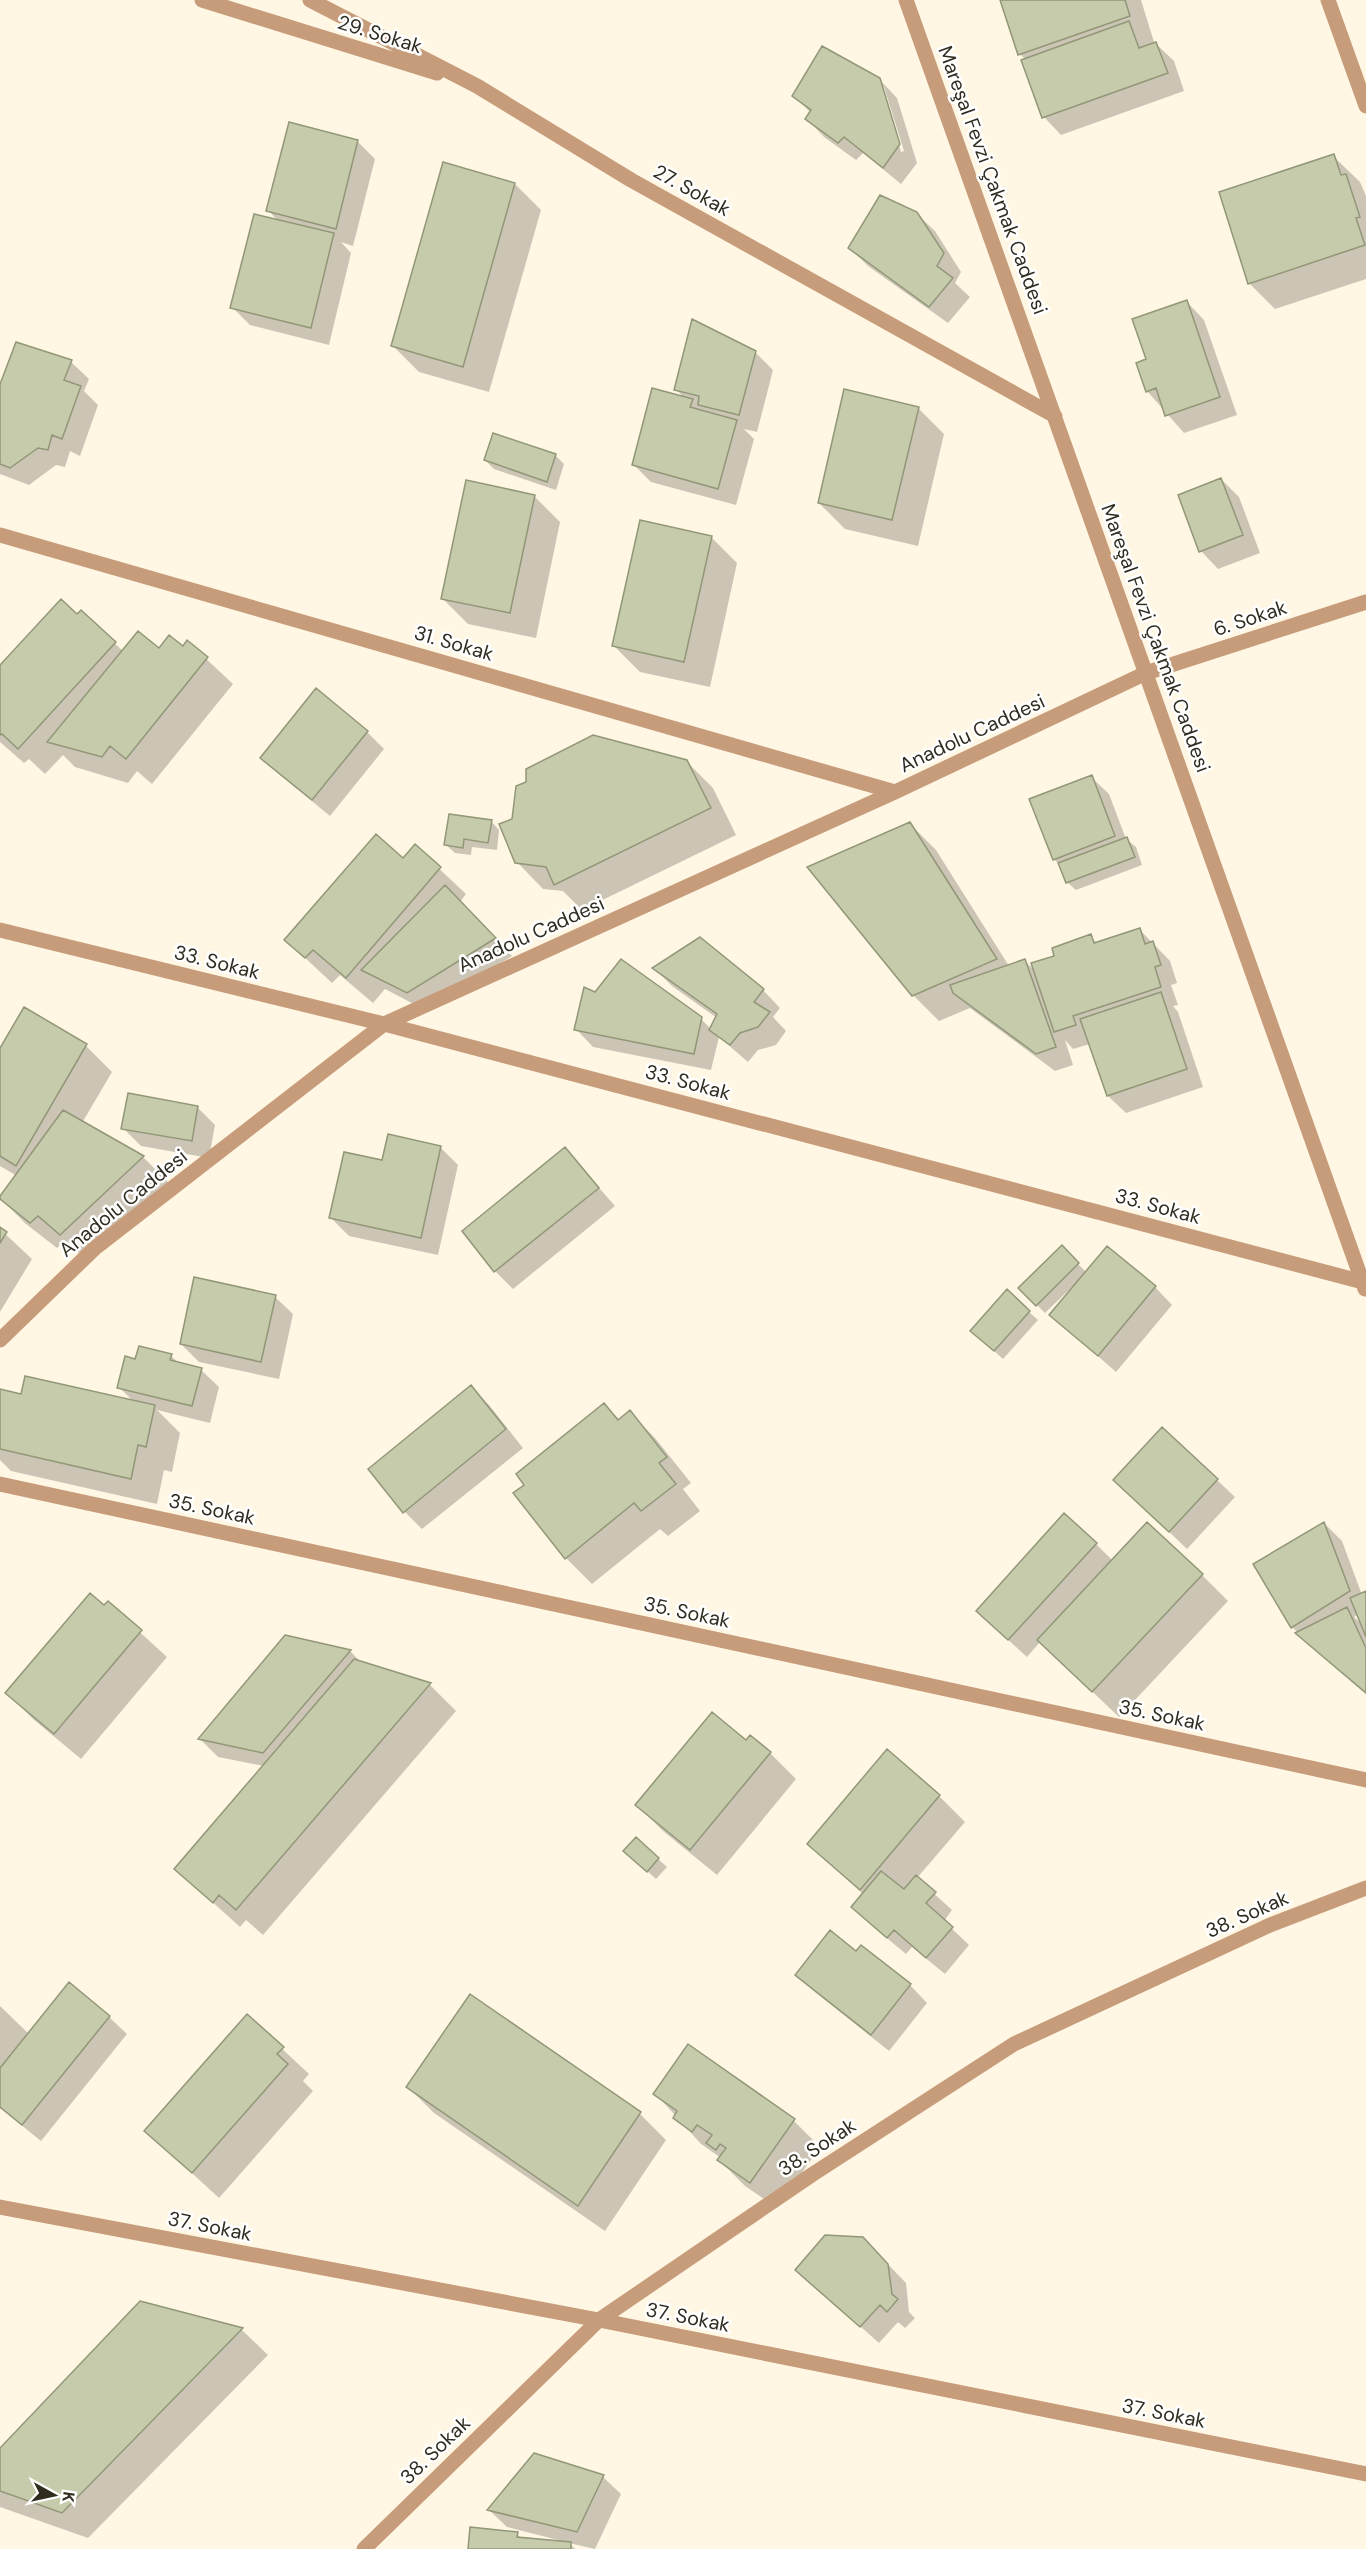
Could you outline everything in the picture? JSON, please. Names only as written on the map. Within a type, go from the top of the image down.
[{"type":"street","name":"29. Sokak","points":[[202,0],[477,86]]},
{"type":"street","name":"27. Sokak","points":[[310,0],[477,86],[631,180],[1054,416]]},
{"type":"street","name":"Mareşal Fevzi Çakmak Caddesi","points":[[906,0],[1364,1286]]},
{"type":"street","points":[[1328,0],[1366,106]]},
{"type":"street","name":"31. Sokak","points":[[0,535],[896,792]]},
{"type":"street","name":"6. Sokak","points":[[1146,674],[1366,602]]},
{"type":"street","name":"Anadolu Caddesi","points":[[0,1340],[95,1248],[384,1024],[896,792],[1146,674]]},
{"type":"street","name":"33. Sokak","points":[[0,930],[384,1024],[1364,1286]]},
{"type":"street","name":"35. Sokak","points":[[0,1484],[1366,1780]]},
{"type":"street","name":"38. Sokak","points":[[364,2549],[599,2320],[813,2174],[1014,2044],[1270,1925],[1366,1888]]},
{"type":"street","name":"37. Sokak","points":[[0,2208],[599,2320],[1366,2475]]},
{"type":"building","points":[[1000,0],[1125,0],[1130,16],[1018,55]]},
{"type":"building","points":[[1129,21],[1139,48],[1156,42],[1168,73],[1042,118],[1021,60]]},
{"type":"building","points":[[822,46],[880,78],[900,144],[883,168],[844,137],[838,143],[805,119],[811,110],[792,96]]},
{"type":"building","points":[[289,122],[358,140],[336,229],[266,211]]},
{"type":"building","points":[[1334,154],[1341,175],[1346,174],[1360,217],[1356,218],[1365,245],[1248,284],[1219,192]]},
{"type":"building","points":[[443,162],[515,183],[463,367],[391,346]]},
{"type":"building","points":[[880,195],[917,212],[944,253],[937,266],[953,278],[929,307],[848,248]]},
{"type":"building","points":[[254,214],[334,233],[311,328],[230,308]]},
{"type":"building","points":[[1187,300],[1220,397],[1165,416],[1156,388],[1146,392],[1136,363],[1146,359],[1132,319]]},
{"type":"building","points":[[692,319],[756,351],[739,415],[698,405],[699,396],[674,390]]},
{"type":"building","points":[[16,342],[72,360],[64,380],[81,386],[62,439],[52,435],[48,450],[38,448],[10,468],[0,464],[0,384]]},
{"type":"building","points":[[652,388],[693,399],[690,407],[737,420],[718,489],[632,465]]},
{"type":"building","points":[[844,389],[919,407],[892,520],[818,503]]},
{"type":"building","points":[[493,433],[556,454],[547,482],[484,460]]},
{"type":"building","points":[[1221,478],[1243,535],[1199,552],[1178,495]]},
{"type":"building","points":[[466,480],[535,495],[510,613],[441,599]]},
{"type":"building","points":[[640,520],[712,536],[684,662],[612,646]]},
{"type":"building","points":[[61,599],[77,614],[81,610],[116,642],[18,749],[2,734],[0,735],[0,665]]},
{"type":"building","points":[[138,631],[159,648],[169,635],[183,646],[187,640],[208,657],[126,759],[110,746],[102,757],[47,742]]},
{"type":"building","points":[[316,688],[368,731],[312,800],[260,758]]},
{"type":"building","points":[[593,735],[687,760],[711,808],[554,885],[546,867],[515,863],[499,824],[512,819],[516,786],[526,782],[526,769]]},
{"type":"building","points":[[1092,775],[1115,836],[1053,860],[1029,799]]},
{"type":"building","points":[[449,814],[492,820],[488,843],[464,839],[463,848],[444,845]]},
{"type":"building","points":[[910,822],[997,959],[912,996],[807,867]]},
{"type":"building","points":[[376,834],[403,858],[415,844],[441,867],[346,978],[313,950],[305,958],[284,940]]},
{"type":"building","points":[[1127,837],[1135,857],[1066,883],[1058,863]]},
{"type":"building","points":[[445,885],[496,938],[407,993],[361,970]]},
{"type":"building","points":[[1140,928],[1145,944],[1153,941],[1161,965],[1155,967],[1161,987],[1073,1016],[1076,1025],[1054,1032],[1031,963],[1054,956],[1052,948],[1091,934],[1094,943]]},
{"type":"building","points":[[700,937],[764,989],[754,1002],[770,1012],[758,1027],[740,1033],[730,1045],[709,1030],[717,1014],[652,968]]},
{"type":"building","points":[[621,959],[702,1017],[694,1054],[574,1030],[584,987],[595,992]]},
{"type":"building","points":[[1025,959],[1056,1047],[1036,1054],[953,993],[950,985]]},
{"type":"building","points":[[1161,992],[1187,1069],[1107,1096],[1080,1019]]},
{"type":"building","points":[[24,1007],[87,1044],[16,1166],[0,1156],[0,1048]]},
{"type":"building","points":[[128,1093],[198,1106],[192,1141],[121,1129]]},
{"type":"building","points":[[63,1110],[144,1156],[60,1235],[38,1216],[30,1223],[0,1199],[0,1196]]},
{"type":"building","points":[[388,1134],[441,1146],[421,1238],[329,1218],[344,1152],[382,1160]]},
{"type":"building","points":[[565,1147],[599,1188],[494,1272],[462,1231]]},
{"type":"building","points":[[0,1227],[7,1232],[0,1243]]},
{"type":"building","points":[[1062,1245],[1079,1263],[1036,1306],[1018,1288]]},
{"type":"building","points":[[1107,1246],[1156,1286],[1098,1356],[1049,1315]]},
{"type":"building","points":[[194,1277],[276,1295],[261,1362],[180,1344]]},
{"type":"building","points":[[1007,1289],[1030,1311],[994,1351],[970,1331]]},
{"type":"building","points":[[139,1346],[172,1354],[170,1360],[202,1368],[192,1406],[117,1388],[125,1356],[135,1359]]},
{"type":"building","points":[[25,1376],[155,1405],[146,1447],[138,1445],[131,1479],[0,1449],[0,1389],[21,1394]]},
{"type":"building","points":[[471,1385],[506,1429],[403,1513],[368,1469]]},
{"type":"building","points":[[604,1403],[618,1420],[630,1410],[667,1457],[659,1463],[676,1484],[641,1511],[634,1503],[565,1559],[513,1493],[524,1485],[516,1474]]},
{"type":"building","points":[[1162,1427],[1218,1479],[1169,1532],[1113,1480]]},
{"type":"building","points":[[1064,1513],[1097,1543],[1008,1640],[976,1611]]},
{"type":"building","points":[[1147,1522],[1203,1574],[1092,1692],[1037,1640]]},
{"type":"building","points":[[1324,1522],[1350,1591],[1291,1628],[1253,1564]]},
{"type":"building","points":[[1366,1591],[1366,1637],[1350,1598]]},
{"type":"building","points":[[90,1593],[104,1605],[108,1601],[142,1630],[54,1734],[5,1693]]},
{"type":"building","points":[[1347,1607],[1366,1648],[1366,1693],[1295,1633]]},
{"type":"building","points":[[285,1635],[351,1650],[263,1753],[198,1739]]},
{"type":"building","points":[[354,1659],[431,1683],[236,1910],[219,1895],[213,1903],[174,1869]]},
{"type":"building","points":[[712,1712],[746,1740],[750,1735],[771,1752],[690,1850],[635,1805]]},
{"type":"building","points":[[887,1749],[940,1795],[860,1890],[807,1844]]},
{"type":"building","points":[[636,1837],[659,1858],[647,1872],[623,1851]]},
{"type":"building","points":[[881,1871],[904,1889],[916,1875],[936,1892],[926,1903],[953,1927],[926,1958],[894,1930],[887,1938],[851,1907]]},
{"type":"building","points":[[830,1930],[856,1951],[861,1945],[911,1984],[871,2035],[795,1975]]},
{"type":"building","points":[[69,1982],[110,2016],[22,2125],[0,2107],[0,2068]]},
{"type":"building","points":[[470,1994],[641,2112],[578,2206],[406,2087]]},
{"type":"building","points":[[247,2014],[284,2047],[277,2054],[288,2064],[192,2173],[144,2131]]},
{"type":"building","points":[[688,2044],[795,2119],[750,2183],[717,2160],[726,2148],[720,2144],[716,2150],[706,2143],[712,2135],[697,2125],[692,2132],[673,2118],[677,2111],[653,2094]]},
{"type":"building","points":[[825,2235],[863,2237],[888,2264],[892,2294],[898,2299],[887,2312],[880,2305],[860,2327],[795,2270]]},
{"type":"building","points":[[140,2301],[243,2328],[62,2513],[0,2491],[0,2448]]},
{"type":"building","points":[[534,2453],[604,2475],[577,2532],[487,2510]]},
{"type":"building","points":[[470,2527],[518,2532],[517,2537],[571,2542],[571,2549],[468,2549]]}]
